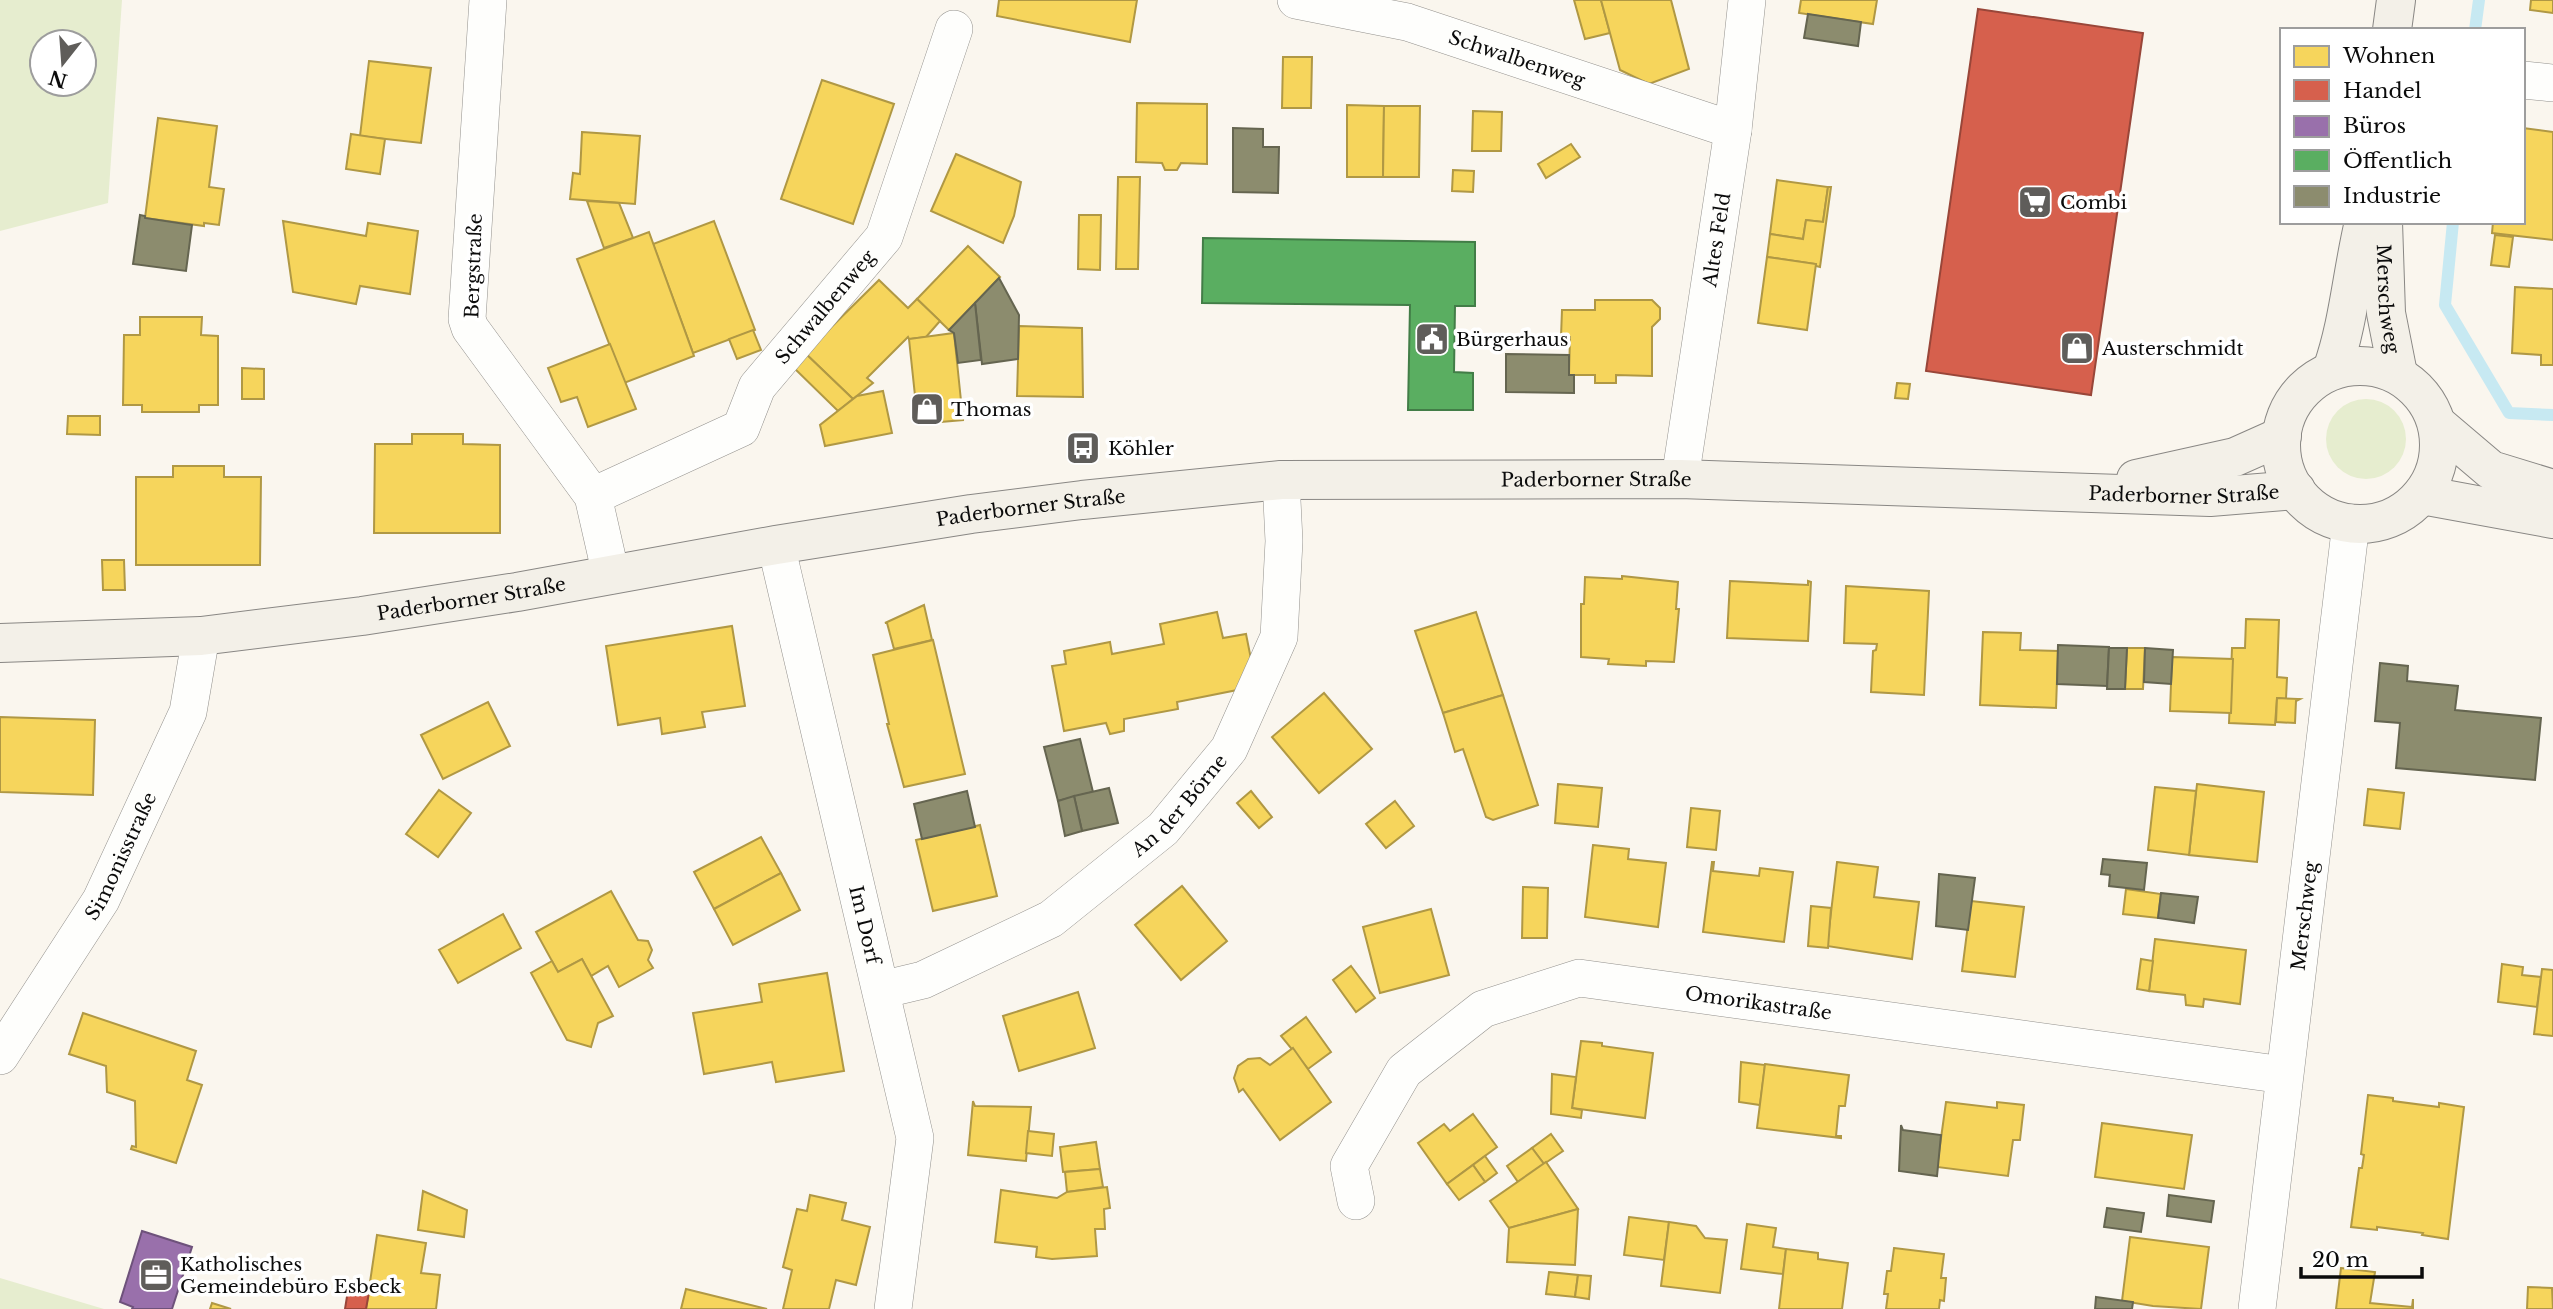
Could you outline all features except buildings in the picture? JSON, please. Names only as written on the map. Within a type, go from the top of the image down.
[{"type":"main road","points":[[2392,28],[2396,0]]},
{"type":"main road","name":"Merschweg","points":[[2332,370],[2341,345],[2364,224]]},
{"type":"main road","name":"Merschweg","points":[[2383,224],[2386,313],[2398,374]]},
{"type":"main road","name":"Paderborner Straße","points":[[2438,425],[2438,461],[2422,495],[2402,512],[2378,522],[2351,523],[2329,517],[2311,506],[2296,490],[2284,464],[2282,436],[2290,408],[2307,385],[2332,370],[2365,365],[2398,374],[2423,396],[2438,425],[2491,470],[2553,489]]},
{"type":"main road","name":"Paderborner Straße","points":[[2072,491],[2235,457],[2282,436]]},
{"type":"main road","name":"Paderborner Straße","points":[[0,643],[201,636],[362,616],[971,514],[1282,480],[1680,479],[2210,497],[2296,490]]},
{"type":"main road","points":[[2422,495],[2553,519]]},
{"type":"street","name":"Bergstraße","points":[[488,0],[467,319],[470,328],[593,496],[611,575]]},
{"type":"street","name":"Schwalbenweg","points":[[1296,0],[1407,22],[1733,130]]},
{"type":"street","name":"Altes Feld","points":[[1680,479],[1733,130],[1747,0]]},
{"type":"street","name":"Schwalbenweg","points":[[593,496],[741,428],[757,387],[884,237],[954,29]]},
{"type":"street","points":[[2525,80],[2553,83]]},
{"type":"street","name":"An der Börne","points":[[881,990],[923,980],[1051,919],[1163,829],[1229,749],[1279,637],[1284,541],[1282,480]]},
{"type":"street","name":"Merschweg","points":[[2257,1309],[2351,523]]},
{"type":"street","name":"Im Dorf","points":[[776,545],[915,1138],[893,1309]]},
{"type":"street","name":"Simonisstraße","points":[[0,1056],[101,900],[188,712],[201,636]]},
{"type":"street","name":"Omorikastraße","points":[[1356,1201],[1349,1166],[1404,1071],[1483,1009],[1579,978],[2284,1075]]},
{"type":"green space","points":[[0,0],[122,0],[108,203],[0,231]]},
{"type":"green space","points":[[2366,399],[2381,402],[2394,411],[2403,424],[2406,439],[2403,454],[2394,467],[2381,476],[2366,479],[2351,476],[2338,467],[2329,454],[2326,439],[2329,424],[2338,411],[2351,402]]},
{"type":"green space","points":[[0,1278],[104,1309],[0,1309]]},
{"type":"waterway","points":[[2475,28],[2479,0]]},
{"type":"waterway","points":[[2453,224],[2445,305],[2509,413],[2553,415]]},
{"type":"place","name":"Combi","points":[[2035,202]]},
{"type":"place","name":"Bürgerhaus","points":[[1432,339]]},
{"type":"place","name":"Austerschmidt","points":[[2077,348]]},
{"type":"place","name":"Thomas","points":[[927,409]]},
{"type":"place","name":"Köhler","points":[[1083,448]]},
{"type":"place","name":"Katholisches Gemeindebüro Esbeck","points":[[156,1275]]}]
